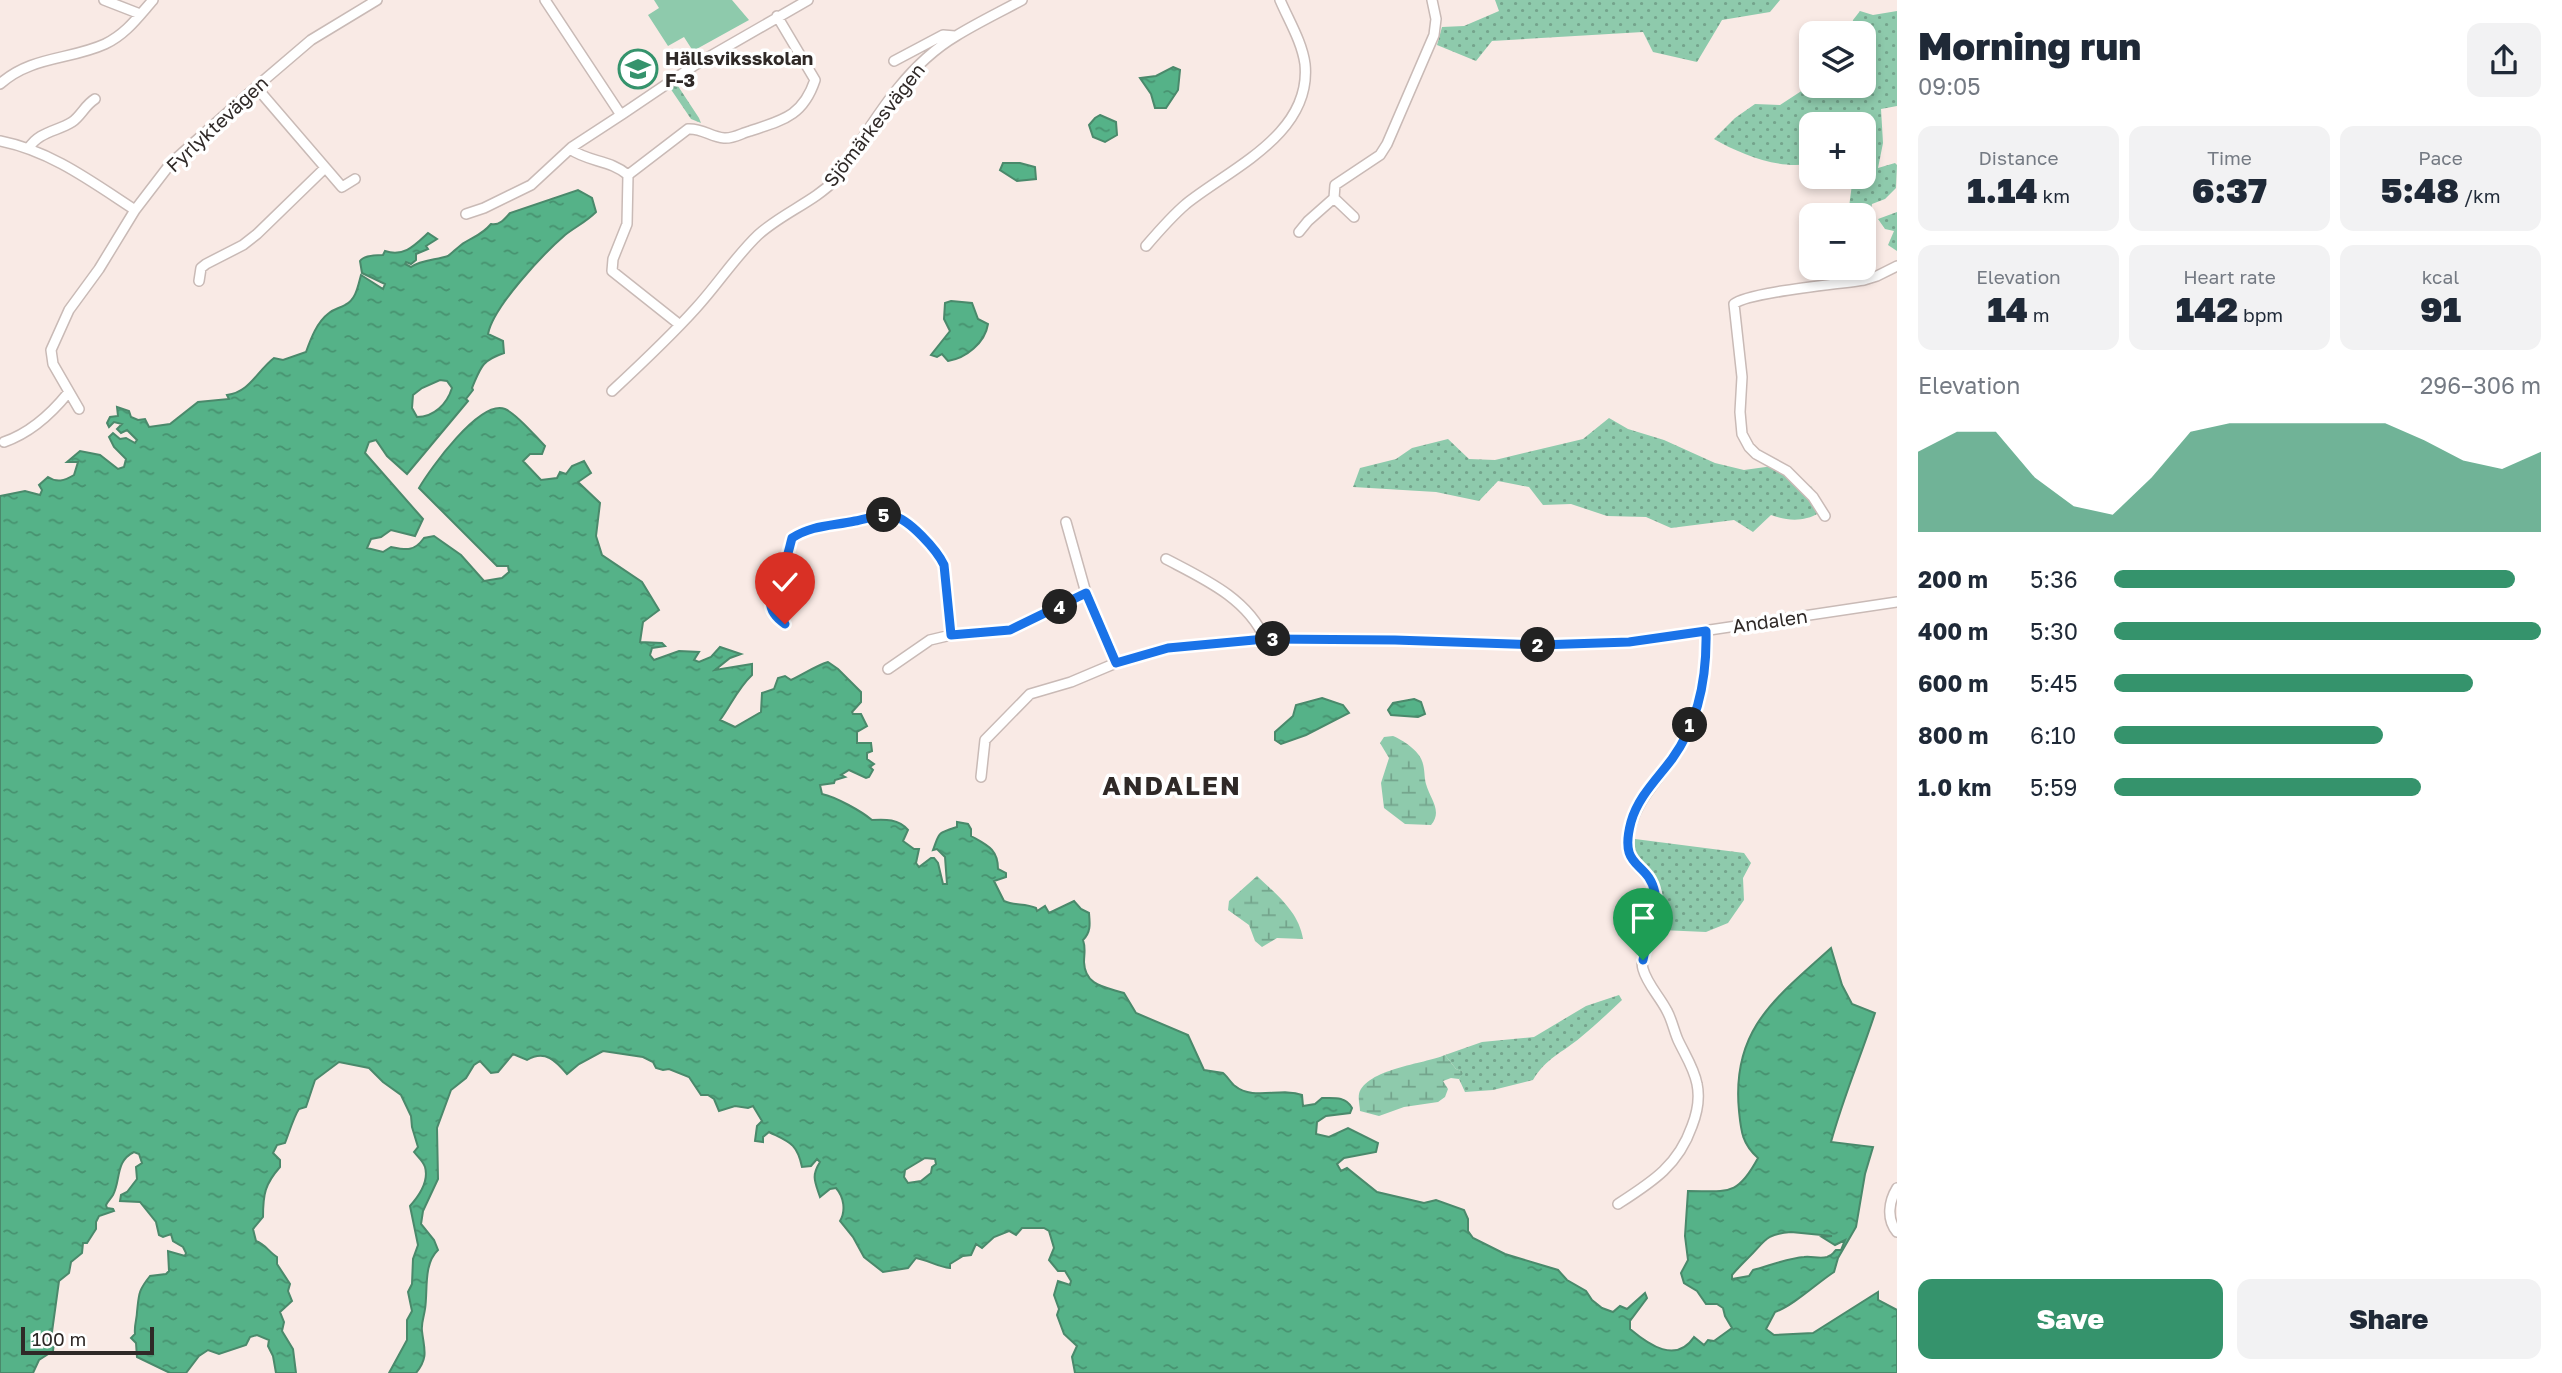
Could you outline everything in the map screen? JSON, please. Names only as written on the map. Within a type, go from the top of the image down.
[{"type":"street","points":[[104,0],[140,14]]},
{"type":"street","points":[[0,84],[20,69],[33,64],[107,43],[126,32],[153,0]]},
{"type":"street","name":"Fyrlyktevägen","points":[[79,409],[53,364],[51,350],[69,310],[99,269],[135,210],[171,163],[256,87],[311,40],[377,0]]},
{"type":"street","points":[[545,0],[621,115]]},
{"type":"street","points":[[466,214],[531,185],[570,149],[695,65],[806,0]]},
{"type":"street","name":"Sjömärkesvägen","points":[[612,391],[659,348],[761,232],[825,190],[836,179],[904,81],[956,36],[1022,0]]},
{"type":"street","points":[[1299,232],[1334,198],[1335,185],[1380,155],[1387,144],[1434,35],[1436,19],[1432,0]]},
{"type":"street","points":[[1146,246],[1185,205],[1259,152],[1290,120],[1301,96],[1305,64],[1283,1]]},
{"type":"street","points":[[628,175],[638,170],[688,129],[730,138],[782,120],[798,111],[815,80],[777,16]]},
{"type":"street","points":[[894,61],[943,34],[956,36]]},
{"type":"street","points":[[256,87],[342,187],[355,179]]},
{"type":"street","points":[[29,148],[38,138],[75,120],[95,99]]},
{"type":"street","points":[[0,141],[29,148],[58,161],[135,210]]},
{"type":"street","points":[[570,149],[581,157],[619,167],[628,175],[627,223],[613,259],[612,271],[680,325]]},
{"type":"street","points":[[199,281],[201,268],[257,234],[325,168]]},
{"type":"street","points":[[1334,198],[1354,217]]},
{"type":"street","points":[[1825,516],[1813,497],[1787,471],[1756,454],[1742,434],[1742,377],[1734,304],[1752,297],[1864,280],[1897,267]]},
{"type":"street","points":[[4,442],[38,423],[68,393]]},
{"type":"street","points":[[785,624],[774,615],[770,606],[771,596],[784,568],[792,538],[824,524],[891,515],[906,522],[940,557],[944,565],[951,635]]},
{"type":"street","points":[[1066,522],[1086,593],[1116,663]]},
{"type":"street","points":[[1166,559],[1210,582],[1233,598],[1254,618],[1265,639]]},
{"type":"street","points":[[888,669],[930,640],[951,635],[1010,630],[1086,593]]},
{"type":"street","name":"Andalen","points":[[981,777],[985,740],[1030,694],[1071,682],[1116,663],[1168,648],[1265,639],[1539,645],[1629,642],[1897,602]]},
{"type":"street","points":[[1618,1204],[1672,1163],[1685,1145],[1698,1103],[1694,1074],[1677,1039],[1668,1012],[1643,970],[1644,954],[1657,922],[1656,894],[1649,878],[1631,859],[1628,849],[1631,821],[1638,804],[1682,744],[1696,711],[1705,668],[1706,631]]},
{"type":"street","points":[[1897,1188],[1889,1212],[1892,1226],[1897,1232]]},
{"type":"green space","points":[[654,0],[732,0],[749,20],[693,51],[684,37],[668,46],[648,15],[659,8]]},
{"type":"green space","points":[[1495,0],[1780,0],[1770,12],[1722,20],[1697,62],[1653,52],[1643,32],[1492,41],[1476,61],[1437,45],[1442,27],[1464,26],[1499,11]]},
{"type":"green space","points":[[1860,11],[1873,15],[1897,11],[1897,106],[1881,109],[1883,143],[1878,168],[1895,163],[1897,165],[1896,188],[1885,199],[1875,203],[1850,203],[1851,189],[1876,189],[1876,112],[1799,112],[1799,165],[1759,159],[1714,139],[1735,118],[1755,104],[1780,105],[1799,93],[1799,98],[1876,98],[1876,21],[1853,20]]},
{"type":"green space","points":[[676,83],[701,123],[691,119],[670,88]]},
{"type":"green space","points":[[1897,212],[1897,251],[1888,245],[1894,231],[1885,229],[1878,219]]},
{"type":"green space","points":[[1609,418],[1628,429],[1664,440],[1715,463],[1744,470],[1773,466],[1812,487],[1819,513],[1795,520],[1771,515],[1753,532],[1734,520],[1671,528],[1646,517],[1607,516],[1571,504],[1543,505],[1529,487],[1498,481],[1479,501],[1436,492],[1353,487],[1360,468],[1396,459],[1412,448],[1448,439],[1469,459],[1495,460],[1583,439]]},
{"type":"green space","points":[[1393,736],[1410,746],[1422,761],[1426,784],[1436,810],[1431,825],[1405,824],[1384,808],[1381,783],[1389,758],[1380,743],[1384,737]]},
{"type":"green space","points":[[1635,839],[1744,853],[1751,863],[1743,878],[1744,900],[1728,923],[1706,932],[1661,930],[1659,897],[1653,881],[1634,855]]},
{"type":"green space","points":[[1257,876],[1292,912],[1303,939],[1277,938],[1262,947],[1255,941],[1249,925],[1228,910],[1229,901]]},
{"type":"green space","points":[[1619,995],[1622,1000],[1587,1032],[1549,1061],[1533,1080],[1493,1090],[1465,1092],[1459,1079],[1463,1072],[1456,1069],[1445,1055],[1482,1042],[1534,1037],[1586,1006]]},
{"type":"green space","points":[[1445,1055],[1456,1069],[1464,1072],[1459,1079],[1443,1081],[1448,1089],[1445,1097],[1438,1102],[1404,1107],[1379,1116],[1360,1111],[1359,1094],[1372,1079]]},
{"type":"water","points":[[1173,67],[1180,70],[1178,90],[1166,108],[1155,108],[1151,94],[1140,78],[1156,76]]},
{"type":"water","points":[[1100,115],[1116,122],[1117,135],[1105,142],[1093,137],[1089,125]]},
{"type":"water","points":[[1003,163],[1020,163],[1035,167],[1036,179],[1017,181],[1000,170]]},
{"type":"water","points":[[578,190],[592,198],[596,212],[565,235],[509,296],[488,334],[503,341],[504,353],[483,366],[473,390],[466,399],[468,401],[407,474],[387,456],[376,440],[369,442],[365,453],[423,519],[415,536],[391,530],[381,537],[371,539],[367,548],[383,552],[391,547],[409,549],[417,546],[424,538],[434,536],[461,555],[484,581],[502,578],[509,572],[508,566],[497,566],[419,488],[444,452],[483,414],[495,409],[510,412],[545,446],[542,454],[530,454],[523,461],[541,480],[557,478],[560,472],[566,474],[572,466],[584,461],[591,473],[578,482],[600,503],[596,536],[602,555],[642,582],[659,610],[643,622],[640,642],[662,643],[665,646],[652,648],[650,655],[654,660],[679,651],[699,652],[694,660],[699,662],[711,657],[720,647],[741,654],[730,658],[715,670],[752,664],[752,675],[720,720],[735,727],[761,712],[762,693],[774,689],[778,678],[785,676],[791,680],[828,662],[861,692],[861,702],[852,712],[861,714],[867,726],[857,732],[857,743],[871,743],[872,751],[867,753],[867,759],[874,764],[870,767],[873,770],[869,777],[849,770],[841,775],[845,777],[835,780],[834,783],[820,785],[822,794],[848,805],[872,820],[892,820],[904,826],[908,830],[903,841],[914,849],[919,849],[916,863],[919,867],[934,858],[938,863],[943,884],[947,884],[945,857],[937,849],[933,850],[937,840],[940,834],[957,827],[957,822],[968,824],[971,836],[991,848],[998,869],[1006,873],[1006,877],[994,881],[1004,901],[1032,906],[1037,911],[1045,906],[1049,913],[1074,901],[1089,913],[1089,931],[1083,940],[1085,970],[1088,976],[1103,987],[1124,993],[1136,1013],[1188,1035],[1204,1070],[1223,1073],[1235,1086],[1250,1093],[1285,1092],[1302,1095],[1303,1106],[1315,1104],[1322,1098],[1339,1098],[1346,1101],[1352,1108],[1350,1113],[1326,1116],[1317,1122],[1316,1134],[1329,1137],[1348,1128],[1378,1143],[1376,1152],[1344,1158],[1337,1164],[1341,1171],[1347,1168],[1377,1192],[1424,1203],[1436,1200],[1464,1210],[1468,1219],[1468,1231],[1473,1238],[1505,1254],[1558,1270],[1567,1280],[1586,1291],[1602,1308],[1613,1312],[1620,1306],[1627,1309],[1645,1293],[1647,1298],[1630,1321],[1630,1329],[1645,1341],[1662,1349],[1679,1349],[1694,1337],[1704,1345],[1708,1340],[1714,1341],[1732,1328],[1723,1308],[1717,1304],[1706,1304],[1697,1291],[1684,1283],[1681,1273],[1688,1260],[1685,1236],[1688,1191],[1730,1189],[1744,1180],[1751,1171],[1758,1158],[1745,1142],[1741,1125],[1738,1083],[1742,1058],[1761,1018],[1792,983],[1831,948],[1842,985],[1852,1004],[1875,1013],[1831,1142],[1873,1147],[1865,1174],[1856,1227],[1838,1258],[1834,1272],[1797,1300],[1775,1312],[1766,1329],[1774,1335],[1813,1333],[1878,1292],[1878,1300],[1897,1310],[1897,1373],[1075,1373],[1072,1357],[1077,1346],[1064,1334],[1054,1295],[1058,1281],[1070,1285],[1071,1281],[1065,1271],[1058,1271],[1049,1260],[1054,1248],[1049,1231],[1044,1228],[1022,1228],[1016,1235],[1009,1231],[994,1237],[982,1248],[976,1244],[971,1255],[963,1256],[950,1264],[950,1268],[916,1258],[908,1268],[883,1272],[864,1257],[840,1221],[843,1204],[836,1188],[820,1197],[815,1175],[820,1162],[817,1159],[811,1166],[802,1167],[795,1148],[769,1132],[763,1137],[763,1142],[755,1141],[757,1126],[762,1121],[753,1106],[735,1106],[719,1111],[714,1099],[701,1095],[689,1077],[669,1069],[656,1068],[653,1062],[643,1057],[603,1051],[567,1074],[545,1056],[527,1060],[513,1054],[498,1072],[491,1073],[480,1061],[466,1078],[451,1090],[437,1128],[438,1179],[423,1211],[421,1224],[434,1240],[438,1250],[428,1270],[422,1325],[424,1357],[416,1373],[389,1373],[407,1340],[407,1320],[412,1311],[408,1292],[412,1284],[413,1259],[418,1245],[410,1206],[424,1183],[425,1167],[414,1152],[418,1147],[411,1116],[401,1095],[369,1068],[339,1062],[315,1080],[306,1107],[297,1112],[285,1143],[277,1145],[273,1153],[280,1160],[280,1167],[266,1190],[263,1217],[253,1229],[256,1241],[277,1257],[277,1264],[290,1284],[288,1291],[292,1301],[280,1312],[284,1322],[282,1331],[293,1349],[296,1373],[276,1373],[268,1346],[269,1340],[257,1335],[250,1337],[246,1345],[219,1354],[208,1350],[199,1356],[186,1373],[170,1373],[137,1357],[136,1343],[131,1338],[135,1334],[141,1289],[150,1276],[166,1274],[169,1271],[168,1251],[185,1256],[186,1253],[183,1247],[173,1241],[171,1234],[163,1237],[159,1235],[156,1222],[140,1202],[120,1201],[121,1195],[127,1192],[137,1179],[136,1167],[142,1163],[139,1154],[134,1152],[124,1160],[113,1195],[106,1205],[114,1211],[99,1216],[96,1229],[87,1243],[83,1243],[82,1253],[71,1262],[69,1273],[59,1281],[51,1339],[54,1343],[53,1351],[39,1360],[33,1373],[0,1373],[0,496],[25,491],[40,495],[42,490],[39,485],[48,477],[61,480],[74,475],[78,462],[67,462],[80,451],[100,455],[118,469],[124,467],[126,459],[114,447],[109,437],[113,433],[120,439],[126,438],[135,443],[137,440],[127,430],[121,433],[117,429],[122,424],[114,422],[109,427],[107,423],[110,417],[118,416],[117,407],[129,411],[131,417],[138,420],[145,419],[149,427],[170,424],[198,402],[229,399],[227,395],[242,390],[274,358],[283,360],[306,352],[321,321],[352,300],[361,275],[383,289],[385,284],[362,273],[362,259],[383,255],[385,251],[398,253],[413,246],[428,233],[437,239],[426,246],[428,249],[416,254],[416,260],[411,264],[405,264],[411,267],[448,256],[491,224],[502,222],[510,213]],"holes":[[[440,380],[447,381],[452,388],[447,399],[434,412],[417,417],[412,408],[413,395]],[[925,1158],[935,1159],[936,1164],[931,1173],[921,1181],[908,1183],[904,1177],[905,1170]],[[1791,1232],[1832,1236],[1822,1237],[1835,1245],[1845,1240],[1841,1250],[1836,1250],[1827,1257],[1792,1259],[1753,1270],[1749,1276],[1732,1279],[1732,1275],[1766,1240]]]},
{"type":"water","points":[[945,303],[972,303],[978,319],[988,324],[983,337],[974,348],[961,357],[948,361],[942,354],[937,357],[931,355],[950,331],[944,319]]},
{"type":"water","points":[[1322,698],[1343,705],[1349,713],[1306,735],[1281,744],[1275,740],[1275,732],[1293,716],[1296,705]]},
{"type":"water","points":[[1414,699],[1421,702],[1425,714],[1418,717],[1391,715],[1388,710],[1393,703]]},
{"type":"place","name":"Hällsviksskolan F-3","points":[[638,69]]},
{"type":"district","name":"ANDALEN","points":[[1172,786]]},
{"type":"route","points":[[785,624],[774,615],[770,606],[771,596],[784,568],[792,538],[824,524],[891,515],[906,522],[940,557],[944,565],[951,635],[1010,630],[1086,593],[1116,663],[1168,648],[1265,639],[1421,640],[1539,645],[1629,642],[1706,631],[1705,668],[1696,711],[1682,744],[1643,796],[1631,821],[1629,855],[1653,883],[1656,894],[1657,922],[1643,960]]}]
